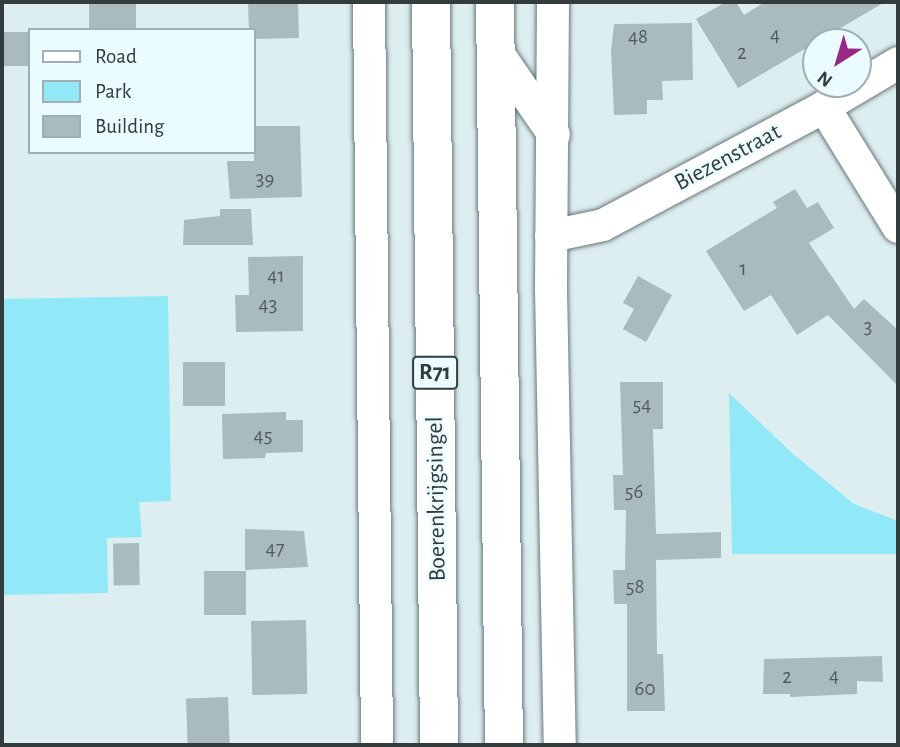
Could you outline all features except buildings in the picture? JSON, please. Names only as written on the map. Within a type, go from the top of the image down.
[{"type":"highway","name":"Boerenkrijgsingel","points":[[431,2],[439,745]]},
{"type":"highway","points":[[495,2],[503,745]]},
{"type":"street","points":[[369,2],[377,745]]},
{"type":"street","points":[[553,2],[554,135],[551,236],[560,745]]},
{"type":"street","points":[[495,49],[554,135]]},
{"type":"street","name":"Biezenstraat","points":[[551,236],[603,225],[824,107],[898,63]]},
{"type":"street","points":[[824,107],[898,227]]},
{"type":"green space","points":[[168,296],[171,501],[139,502],[142,537],[107,538],[108,593],[2,595],[2,299]]},
{"type":"green space","points":[[729,393],[793,454],[854,504],[898,521],[898,554],[732,554]]}]
